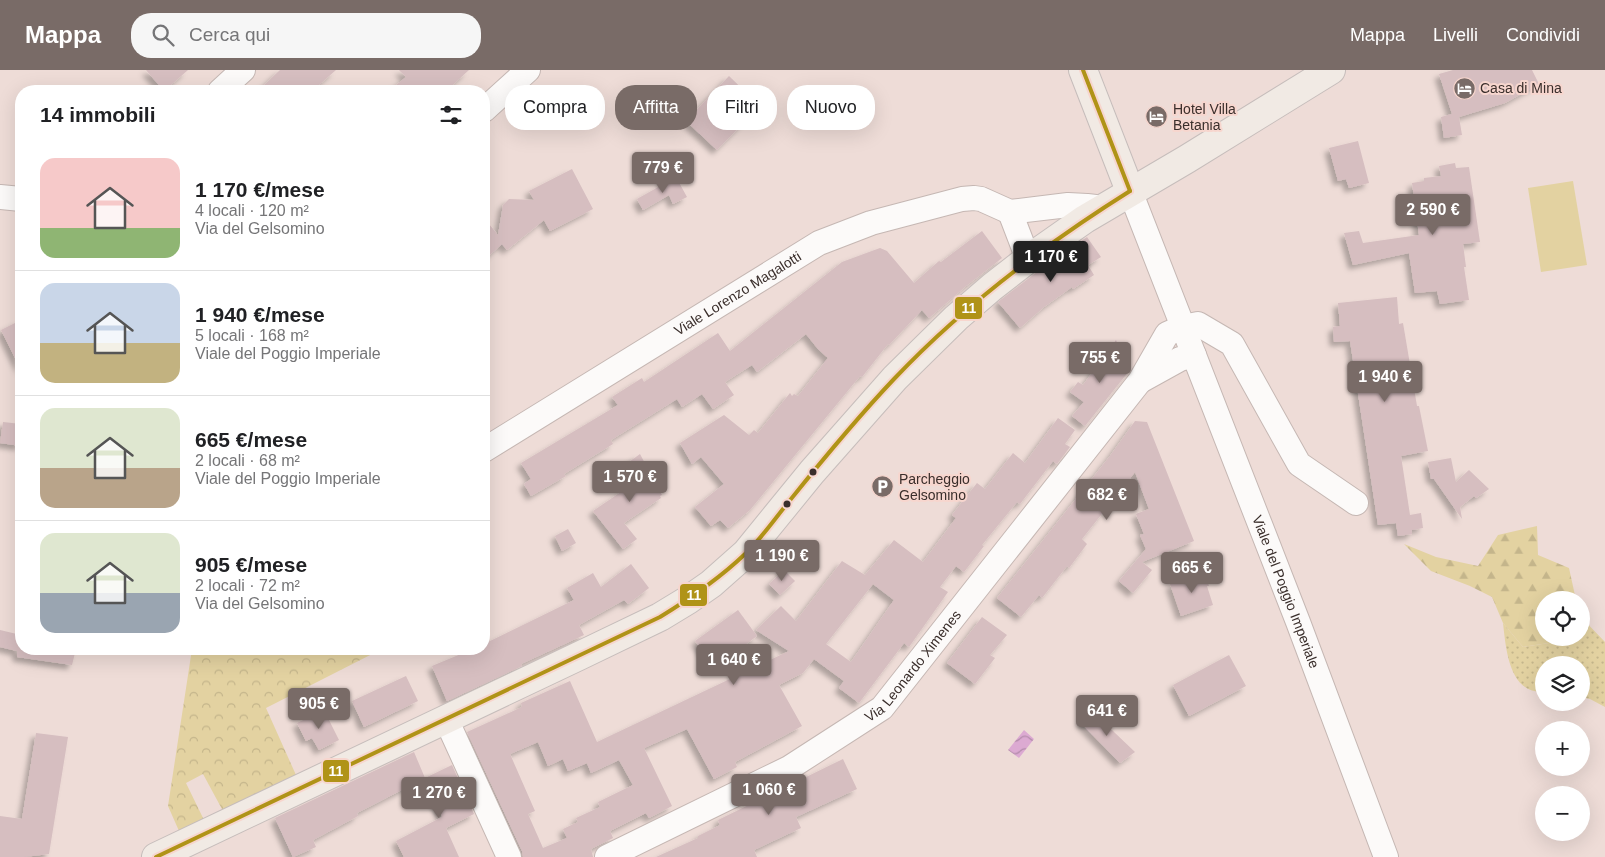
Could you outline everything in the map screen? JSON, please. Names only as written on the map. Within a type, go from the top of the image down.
[{"type":"main road","name":"Viale del Poggio Imperiale","points":[[1083,70],[1130,192]]},
{"type":"main road","points":[[156,857],[660,617],[688,600],[711,584],[746,553],[812,472],[895,378],[956,318],[992,287],[1064,232],[1180,164],[1331,70]]},
{"type":"street","points":[[227,85],[243,70]]},
{"type":"street","points":[[490,105],[528,70]]},
{"type":"street","name":"Viale del Poggio Imperiale","points":[[1130,192],[1386,857]]},
{"type":"street","points":[[0,197],[15,198]]},
{"type":"street","name":"Viale Lorenzo Magalotti","points":[[490,446],[819,243],[871,224],[962,199],[981,199],[1010,212]]},
{"type":"street","points":[[1028,259],[1010,212],[1068,205],[1104,208]]},
{"type":"street","points":[[1183,327],[1198,324],[1232,344],[1300,464],[1356,503]]},
{"type":"street","name":"Via Leonardo Ximenes","points":[[607,857],[789,768],[882,708],[1140,381],[1167,334],[1183,327]]},
{"type":"street","name":"Via Leonardo Ximenes","points":[[1140,381],[1180,359],[1194,355]]},
{"type":"street","points":[[446,719],[509,857]]},
{"type":"green space","points":[[1573,181],[1587,265],[1541,272],[1528,188]]},
{"type":"green space","points":[[1537,526],[1538,555],[1569,568],[1574,591],[1535,591],[1535,645],[1523,647],[1503,623],[1492,597],[1431,571],[1404,544],[1436,557],[1478,566],[1498,535]]},
{"type":"green space","points":[[1503,623],[1523,647],[1535,645],[1590,646],[1590,626],[1605,642],[1605,707],[1590,699],[1590,656],[1535,656],[1535,691],[1532,691],[1523,686],[1516,678],[1508,657]]},
{"type":"green space","points":[[191,655],[370,655],[266,708],[296,775],[223,811],[203,774],[186,783],[204,820],[179,831],[168,806]]},
{"type":"water","points":[[1024,730],[1034,739],[1019,758],[1008,750]]},
{"type":"building","points":[[146,70],[188,70],[171,85],[159,85]]},
{"type":"building","points":[[280,70],[336,70],[319,85],[264,85]]},
{"type":"building","points":[[399,70],[469,70],[453,85],[396,85],[406,77]]},
{"type":"building","points":[[1453,70],[1532,70],[1539,84],[1505,103],[1459,117],[1462,135],[1444,138],[1441,117],[1452,114],[1439,74]]},
{"type":"building","points":[[729,76],[738,85],[720,85]]},
{"type":"building","points":[[707,99],[707,130],[737,130],[717,150],[696,130],[697,109]]},
{"type":"building","points":[[1358,141],[1369,183],[1349,188],[1346,179],[1338,181],[1329,148]]},
{"type":"building","points":[[1455,163],[1456,168],[1469,167],[1480,242],[1463,244],[1469,300],[1440,304],[1437,291],[1415,293],[1409,253],[1353,265],[1344,233],[1359,231],[1363,243],[1419,235],[1412,183],[1424,181],[1424,178],[1441,176],[1439,166]]},
{"type":"building","points":[[572,169],[593,209],[550,231],[544,220],[507,250],[502,244],[490,255],[490,225],[498,235],[503,205],[509,199],[534,200],[529,191]]},
{"type":"building","points":[[676,177],[687,197],[673,204],[669,195],[643,210],[637,199]]},
{"type":"building","points":[[982,231],[1002,258],[929,318],[922,310],[888,344],[862,377],[860,376],[750,510],[728,528],[720,520],[711,526],[695,507],[724,484],[701,457],[692,464],[680,443],[724,415],[749,435],[754,430],[758,433],[790,393],[792,396],[794,394],[798,396],[828,358],[806,334],[757,372],[752,365],[725,382],[734,395],[713,409],[702,394],[682,407],[677,399],[611,440],[613,444],[564,474],[566,476],[531,496],[524,484],[531,479],[521,463],[618,405],[612,397],[642,378],[644,382],[718,333],[730,351],[842,262],[880,248],[887,251],[914,283],[939,261],[941,262]]},
{"type":"building","points":[[1087,237],[1101,257],[1088,265],[1094,275],[1073,289],[1072,287],[1044,307],[1020,328],[998,302]]},
{"type":"building","points":[[1397,297],[1399,324],[1403,323],[1417,406],[1419,406],[1428,451],[1401,456],[1410,515],[1421,513],[1423,528],[1412,530],[1412,534],[1398,536],[1396,523],[1378,525],[1350,341],[1334,342],[1333,327],[1340,326],[1338,303]]},
{"type":"building","points":[[15,323],[15,358],[1,330]]},
{"type":"building","points":[[1116,340],[1129,371],[1085,426],[1072,416],[1084,402],[1070,392],[1078,382],[1083,385]]},
{"type":"building","points":[[1058,418],[1075,430],[1065,444],[1070,447],[1057,464],[1053,461],[1020,504],[1017,502],[982,545],[984,546],[964,572],[956,566],[940,587],[948,592],[909,647],[904,643],[859,703],[839,688],[844,681],[814,659],[803,673],[779,685],[802,726],[735,762],[737,767],[714,779],[687,729],[644,748],[672,806],[649,818],[646,813],[610,831],[613,838],[591,849],[593,857],[523,857],[522,851],[467,732],[522,707],[521,703],[570,681],[597,742],[789,651],[756,630],[781,606],[796,621],[842,561],[865,575],[894,540],[923,562],[956,518],[952,515],[977,483],[985,489],[1013,453],[1025,463]],"holes":[[[873,584],[894,600],[851,662],[826,644]],[[538,742],[548,766],[563,759],[568,771],[587,763],[591,773],[619,760],[633,785],[598,802],[600,807],[576,818],[578,822],[563,829],[567,838],[543,848],[528,814],[535,811],[510,754]]]},
{"type":"building","points":[[1135,421],[1147,422],[1194,541],[1142,562],[1152,570],[1133,593],[1119,581],[1146,549],[1140,535],[1144,534],[1136,514],[1149,509],[1135,472],[1082,539],[1087,544],[1069,568],[1067,566],[1042,598],[1039,595],[1021,617],[997,598],[1110,456]]},
{"type":"building","points":[[3,422],[15,423],[15,445],[0,443]]},
{"type":"building","points":[[640,454],[648,469],[652,468],[663,487],[659,490],[662,495],[660,496],[661,498],[624,523],[637,539],[623,549],[593,511],[640,479],[629,462]]},
{"type":"building","points":[[1451,458],[1456,482],[1469,470],[1489,489],[1476,498],[1474,496],[1460,507],[1462,519],[1434,479],[1431,479],[1428,462]]},
{"type":"building","points":[[568,529],[576,543],[562,551],[555,536]]},
{"type":"building","points":[[631,564],[649,588],[628,604],[624,600],[579,625],[584,635],[447,701],[432,666],[459,655],[490,655],[490,641],[574,600],[567,588],[593,573],[601,587]]},
{"type":"building","points":[[784,570],[795,581],[780,595],[769,584]]},
{"type":"building","points":[[1204,572],[1213,605],[1181,616],[1170,584]]},
{"type":"building","points":[[738,610],[757,636],[715,667],[695,641]]},
{"type":"building","points":[[982,617],[1007,635],[990,655],[995,658],[975,684],[947,663]]},
{"type":"building","points":[[0,630],[15,634],[15,651],[0,647]]},
{"type":"building","points":[[17,655],[74,655],[72,665],[17,657]]},
{"type":"building","points":[[1229,655],[1246,686],[1189,716],[1173,685]]},
{"type":"building","points":[[406,676],[418,701],[364,727],[352,701]]},
{"type":"building","points":[[324,710],[339,740],[319,750],[312,738],[306,741],[297,723]]},
{"type":"building","points":[[1092,711],[1135,752],[1120,763],[1080,722]]},
{"type":"building","points":[[36,733],[68,737],[49,854],[0,857],[0,816],[22,819]]},
{"type":"building","points":[[414,752],[425,778],[357,813],[358,816],[313,840],[316,847],[293,857],[275,818]]},
{"type":"building","points":[[843,759],[857,789],[796,817],[801,828],[754,850],[757,857],[656,857],[698,838],[698,836],[720,825],[718,820]]},
{"type":"building","points":[[452,765],[474,814],[446,828],[459,857],[404,857],[396,841],[442,817],[425,778]]},
{"type":"transit line","name":"11","points":[[1083,70],[1130,191]]},
{"type":"transit line","name":"11","points":[[156,857],[660,617],[694,595],[725,572],[751,548],[867,408],[948,326],[1036,255],[1130,191]]},
{"type":"place","name":"Casa di Mina","points":[[1464,88]]},
{"type":"place","name":"Hotel Villa Betania","points":[[1157,117]]},
{"type":"place","name":"Parcheggio Gelsomino","points":[[883,487]]}]
